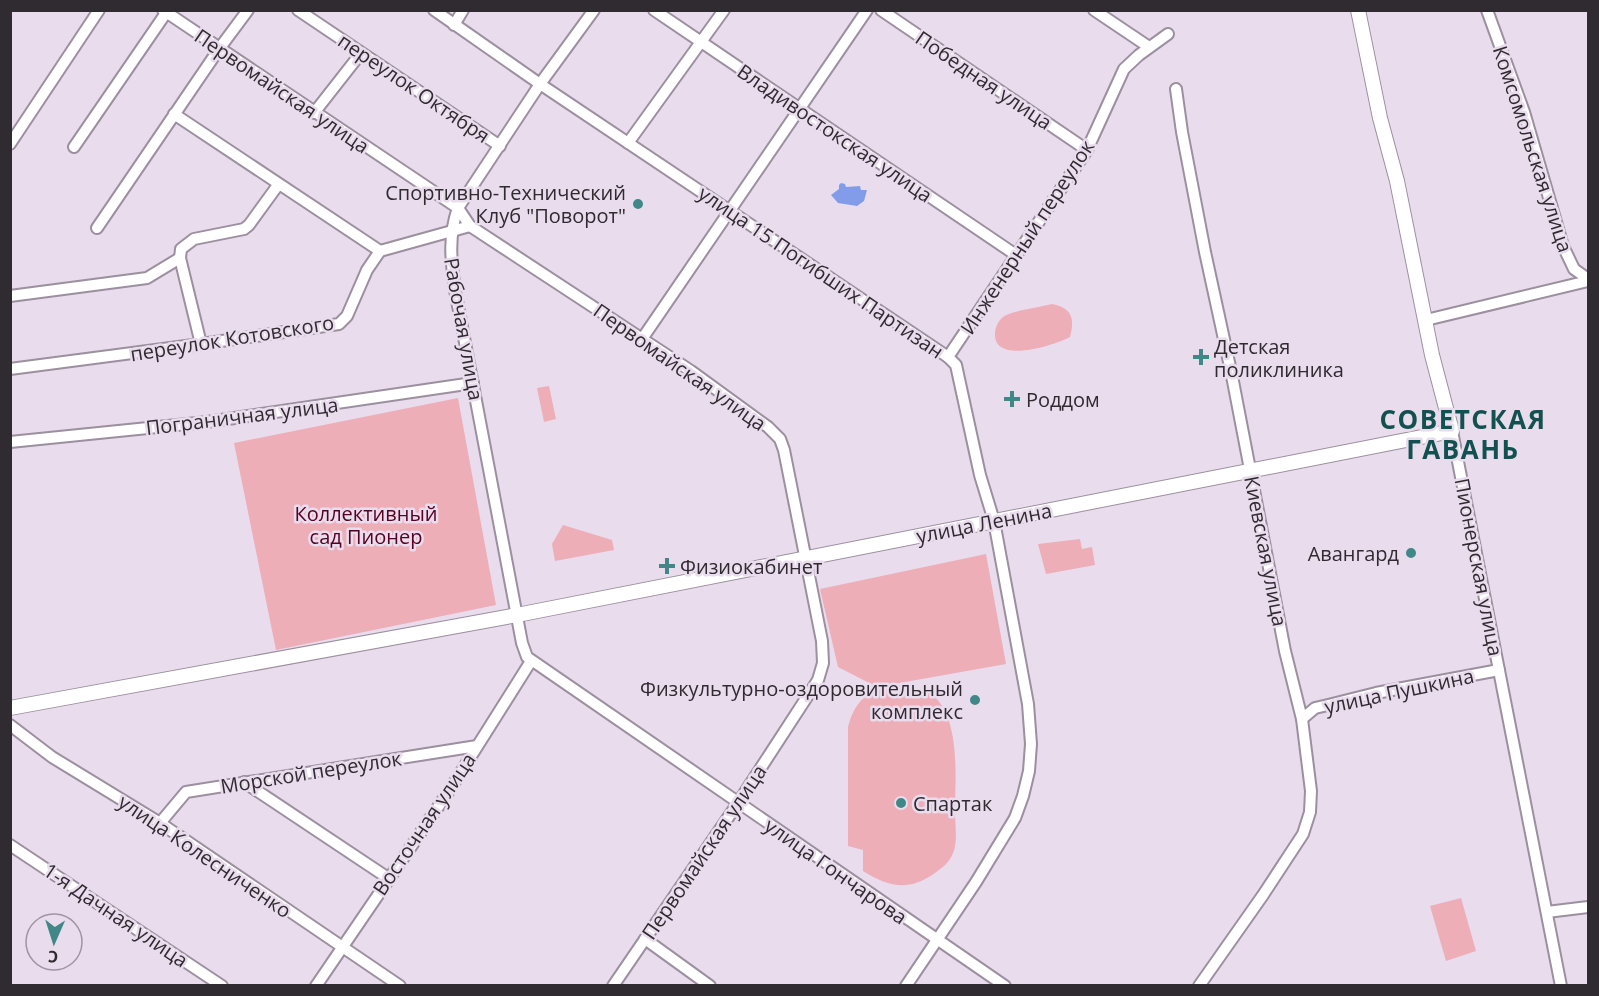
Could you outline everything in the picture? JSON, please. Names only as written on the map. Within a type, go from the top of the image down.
[{"type":"main road","name":"Пионерская улица","points":[[1358,10],[1380,118],[1397,181],[1432,355],[1452,431]]},
{"type":"main road","name":"улица Ленина","points":[[10,708],[517,615],[1452,431]]},
{"type":"street","points":[[10,144],[99,10]]},
{"type":"street","points":[[97,228],[248,10]]},
{"type":"street","name":"переулок Октября","points":[[298,10],[500,146]]},
{"type":"street","name":"улица 15 Погибших Партизан","points":[[434,10],[957,365],[980,475],[994,521],[1028,704],[1031,744],[1029,771],[1015,818],[906,986]]},
{"type":"street","points":[[454,25],[463,10]]},
{"type":"street","name":"Рабочая улица","points":[[517,615],[451,267],[451,231],[458,208],[540,84],[594,10]]},
{"type":"street","name":"Владивостокская улица","points":[[654,10],[1016,255]]},
{"type":"street","points":[[628,143],[724,10]]},
{"type":"street","points":[[642,339],[867,10]]},
{"type":"street","name":"Победная улица","points":[[881,10],[1087,150]]},
{"type":"street","points":[[1094,10],[1149,47]]},
{"type":"street","name":"Комсомольская улица","points":[[1487,10],[1524,112],[1563,246],[1574,269],[1588,280]]},
{"type":"street","points":[[74,147],[166,11]]},
{"type":"street","name":"Первомайская улица","points":[[166,11],[219,49],[458,208],[470,226],[642,339],[768,427],[780,439],[822,641],[823,663],[818,680],[738,803],[613,986]]},
{"type":"street","name":"Инженерный переулок","points":[[948,357],[1087,150],[1124,69],[1168,34]]},
{"type":"street","points":[[314,113],[361,53]]},
{"type":"street","name":"Киевская улица","points":[[1176,89],[1205,252],[1286,651],[1302,719],[1311,791],[1310,812],[1303,834],[1199,986]]},
{"type":"street","points":[[174,114],[380,251],[470,226]]},
{"type":"street","points":[[201,344],[180,258],[182,249],[194,239],[237,231],[249,225],[278,185]]},
{"type":"street","name":"переулок Котовского","points":[[10,369],[339,324],[344,321],[368,270],[380,251]]},
{"type":"street","points":[[10,297],[147,278],[180,258]]},
{"type":"street","points":[[1426,320],[1588,280]]},
{"type":"street","name":"Пограничная улица","points":[[10,442],[207,423],[473,383]]},
{"type":"street","name":"Пионерская улица","points":[[1452,431],[1561,986]]},
{"type":"street","points":[[517,615],[522,643],[531,661]]},
{"type":"street","name":"улица Гончарова","points":[[531,661],[1005,986]]},
{"type":"street","name":"Восточная улица","points":[[316,986],[477,746],[531,661]]},
{"type":"street","name":"улица Пушкина","points":[[1302,719],[1315,708],[1376,693],[1499,670]]},
{"type":"street","name":"улица Колесниченко","points":[[10,725],[52,757],[160,824],[400,986]]},
{"type":"street","name":"Морской переулок","points":[[160,824],[186,792],[477,746]]},
{"type":"street","points":[[244,782],[388,878]]},
{"type":"street","name":"1-я Дачная улица","points":[[10,845],[222,986]]},
{"type":"street","points":[[1546,912],[1588,907]]},
{"type":"street","points":[[645,939],[710,986]]},
{"type":"green space","points":[[1052,304],[1068,311],[1072,319],[1070,337],[1039,348],[1014,351],[1004,349],[997,343],[996,329],[1003,317]]},
{"type":"green space","points":[[549,386],[556,419],[544,422],[537,388]]},
{"type":"green space","name":"Коллективный сад Пионер","points":[[458,398],[496,605],[276,650],[234,443]]},
{"type":"green space","points":[[563,525],[612,540],[614,550],[555,561],[552,544]]},
{"type":"green space","points":[[1080,539],[1082,549],[1092,547],[1095,565],[1046,574],[1038,544]]},
{"type":"green space","points":[[986,554],[1006,664],[877,687],[838,667],[820,589]]},
{"type":"green space","name":"Спартак","points":[[900,685],[922,690],[934,696],[943,707],[949,720],[955,751],[956,833],[953,853],[950,860],[935,873],[907,885],[890,884],[863,871],[863,850],[848,846],[848,727],[851,717],[860,702],[872,693]]},
{"type":"green space","points":[[1461,898],[1476,951],[1446,961],[1430,906]]},
{"type":"water","points":[[841,183],[846,187],[860,186],[861,190],[867,190],[864,201],[857,206],[838,203],[831,195],[839,189]]},
{"type":"place","name":"Спортивно-Технический Клуб \"Поворот\"","points":[[638,204]]},
{"type":"place","name":"Детская поликлиника","points":[[1201,357]]},
{"type":"place","name":"Роддом","points":[[1012,399]]},
{"type":"place","name":"Авангард","points":[[1411,553]]},
{"type":"place","name":"Физиокабинет","points":[[667,566]]},
{"type":"place","name":"Физкультурно-оздоровительный комплекс","points":[[975,700]]},
{"type":"place","name":"Спартак","points":[[901,803]]},
{"type":"district","name":"СОВЕТСКАЯ ГАВАНЬ","points":[[1463,434]]}]
